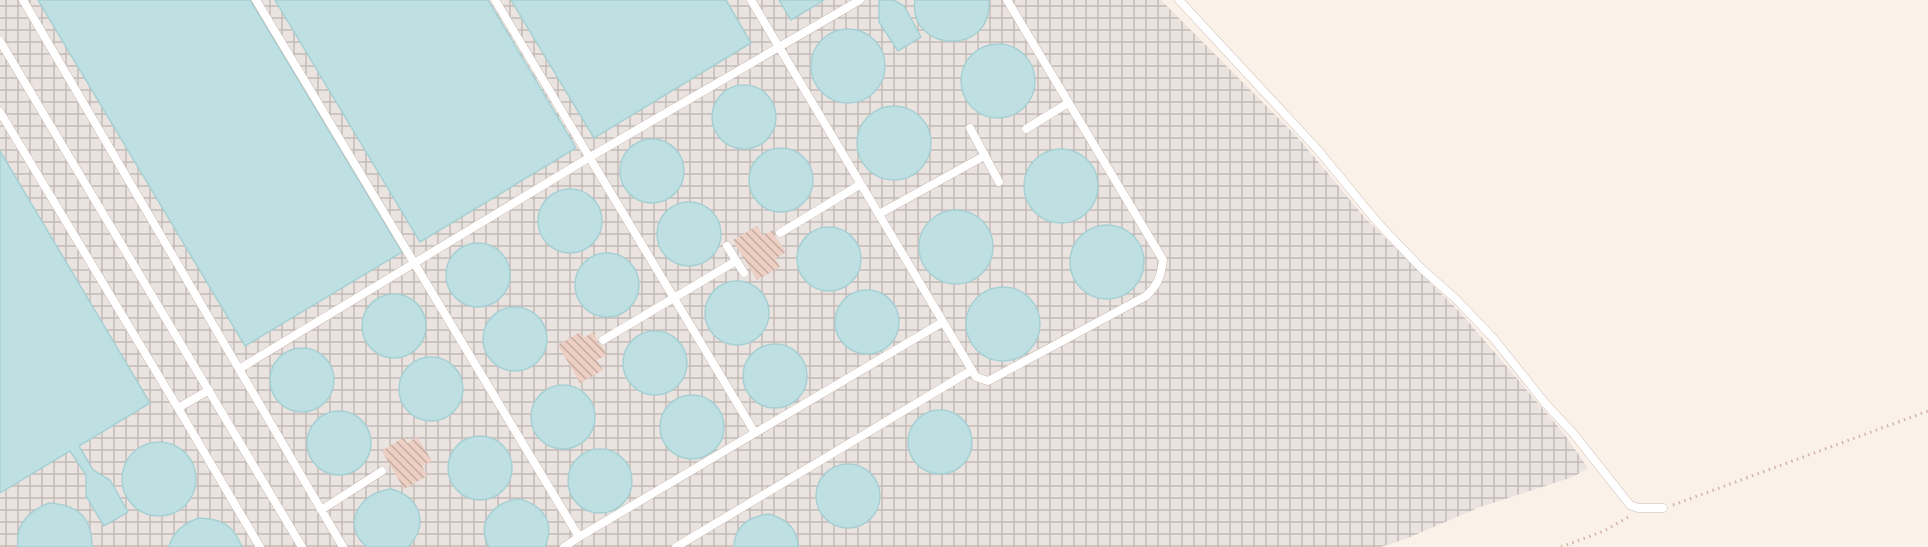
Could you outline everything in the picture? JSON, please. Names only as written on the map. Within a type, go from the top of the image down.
[{"type":"lane","points":[[23,0],[343,547]]},
{"type":"lane","points":[[256,0],[579,537]]},
{"type":"lane","points":[[495,0],[755,433]]},
{"type":"lane","points":[[751,0],[972,370],[976,376],[988,381],[1146,296],[1156,286],[1161,276],[1162,260],[1007,0]]},
{"type":"lane","points":[[238,369],[590,157],[860,0]]},
{"type":"lane","points":[[1179,0],[1318,150],[1378,223],[1494,339],[1630,505],[1663,508]]},
{"type":"lane","points":[[0,41],[302,547]]},
{"type":"lane","points":[[1026,129],[1068,103]]},
{"type":"lane","points":[[0,112],[260,547]]},
{"type":"lane","points":[[970,128],[999,182]]},
{"type":"lane","points":[[879,214],[984,156]]},
{"type":"lane","points":[[780,233],[861,184]]},
{"type":"lane","points":[[727,246],[744,273]]},
{"type":"lane","points":[[603,340],[736,261]]},
{"type":"lane","points":[[564,547],[943,322]]},
{"type":"lane","points":[[676,547],[972,370]]},
{"type":"lane","points":[[178,408],[209,390]]},
{"type":"lane","points":[[321,510],[382,471]]},
{"type":"path","points":[[1663,508],[1928,411]]},
{"type":"path","points":[[1561,547],[1605,531],[1645,508]]},
{"type":"shaded area","points":[[0,0],[1161,0],[1300,140],[1366,219],[1460,312],[1562,431],[1588,468],[1573,477],[1480,507],[1381,547],[0,547]]},
{"type":"water","points":[[38,0],[250,0],[402,252],[245,346]]},
{"type":"water","points":[[275,0],[488,0],[576,148],[420,242]]},
{"type":"water","points":[[511,0],[726,0],[751,43],[594,138]]},
{"type":"water","points":[[779,0],[824,0],[791,20]]},
{"type":"water","points":[[879,0],[894,0],[904,6],[921,37],[898,51],[879,22]]},
{"type":"water","points":[[915,0],[989,0],[986,19],[978,32],[965,39],[950,41],[936,38],[924,30],[916,17]]},
{"type":"water","points":[[841,29],[855,29],[869,35],[879,45],[885,59],[885,73],[879,87],[869,97],[855,103],[841,103],[827,97],[817,87],[811,73],[811,59],[817,45],[827,35]]},
{"type":"water","points":[[991,44],[1005,44],[1019,50],[1029,60],[1035,74],[1035,88],[1029,102],[1019,112],[1005,118],[991,118],[977,112],[967,102],[961,88],[961,74],[967,60],[977,50]]},
{"type":"water","points":[[738,85],[750,85],[767,94],[774,105],[776,117],[774,129],[767,140],[750,149],[738,149],[726,144],[717,135],[712,123],[712,111],[717,99],[726,90]]},
{"type":"water","points":[[887,106],[901,106],[915,112],[925,122],[931,136],[931,150],[925,164],[915,174],[901,180],[887,180],[873,174],[863,164],[857,150],[857,136],[863,122],[873,112]]},
{"type":"water","points":[[646,139],[658,139],[675,148],[682,159],[684,171],[682,183],[675,194],[658,203],[646,203],[634,198],[625,189],[620,177],[620,165],[625,153],[634,144]]},
{"type":"water","points":[[775,148],[787,148],[804,157],[811,168],[813,180],[811,192],[804,203],[787,212],[775,212],[763,207],[754,198],[749,186],[749,174],[754,162],[763,153]]},
{"type":"water","points":[[1054,149],[1068,149],[1082,155],[1092,165],[1098,179],[1098,193],[1092,207],[1082,217],[1068,223],[1054,223],[1040,217],[1030,207],[1024,193],[1024,179],[1030,165],[1040,155]]},
{"type":"water","points":[[0,151],[150,403],[79,446],[93,470],[110,480],[128,512],[104,526],[86,496],[86,475],[70,451],[0,493]]},
{"type":"water","points":[[564,189],[576,189],[593,198],[600,209],[602,221],[600,233],[593,244],[576,253],[564,253],[552,248],[543,239],[538,227],[538,215],[543,203],[552,194]]},
{"type":"water","points":[[683,202],[695,202],[712,211],[719,222],[721,234],[719,246],[712,257],[695,266],[683,266],[671,261],[662,252],[657,240],[657,228],[662,216],[671,207]]},
{"type":"water","points":[[949,210],[963,210],[977,216],[987,226],[993,240],[993,254],[987,268],[977,278],[963,284],[949,284],[935,278],[925,268],[919,254],[919,240],[925,226],[935,216]]},
{"type":"water","points":[[1100,225],[1114,225],[1128,231],[1138,241],[1144,255],[1144,269],[1138,283],[1128,293],[1114,299],[1100,299],[1086,293],[1076,283],[1070,269],[1070,255],[1076,241],[1086,231]]},
{"type":"water","points":[[823,227],[835,227],[852,236],[859,247],[861,259],[859,271],[852,282],[835,291],[823,291],[811,286],[802,277],[797,265],[797,253],[802,241],[811,232]]},
{"type":"water","points":[[472,243],[484,243],[501,252],[508,263],[510,275],[508,287],[501,298],[484,307],[472,307],[460,302],[451,293],[446,281],[446,269],[451,257],[460,248]]},
{"type":"water","points":[[601,253],[613,253],[630,262],[637,273],[639,285],[637,297],[630,308],[613,317],[601,317],[589,312],[580,303],[575,291],[575,279],[580,267],[589,258]]},
{"type":"water","points":[[731,281],[743,281],[760,290],[767,301],[769,313],[767,325],[760,336],[743,345],[731,345],[719,340],[710,331],[705,319],[705,307],[710,295],[719,286]]},
{"type":"water","points":[[996,287],[1010,287],[1024,293],[1034,303],[1040,317],[1040,331],[1034,345],[1024,355],[1010,361],[996,361],[982,355],[972,345],[966,331],[966,317],[972,303],[982,293]]},
{"type":"water","points":[[861,290],[873,290],[890,299],[897,310],[899,322],[897,334],[890,345],[873,354],[861,354],[849,349],[840,340],[835,328],[835,316],[840,304],[849,295]]},
{"type":"water","points":[[388,294],[400,294],[417,303],[424,314],[426,326],[424,338],[417,349],[400,358],[388,358],[376,353],[367,344],[362,332],[362,320],[367,308],[376,299]]},
{"type":"water","points":[[509,307],[521,307],[538,316],[545,327],[547,339],[545,351],[538,362],[521,371],[509,371],[497,366],[488,357],[483,345],[483,333],[488,321],[497,312]]},
{"type":"water","points":[[649,331],[661,331],[678,340],[685,351],[687,363],[685,375],[678,386],[661,395],[649,395],[637,390],[628,381],[623,369],[623,357],[628,345],[637,336]]},
{"type":"water","points":[[769,344],[781,344],[798,353],[805,364],[807,376],[805,388],[798,399],[781,408],[769,408],[757,403],[748,394],[743,382],[743,370],[748,358],[757,349]]},
{"type":"water","points":[[296,348],[308,348],[325,357],[332,368],[334,380],[332,392],[325,403],[308,412],[296,412],[284,407],[275,398],[270,386],[270,374],[275,362],[284,353]]},
{"type":"water","points":[[425,357],[437,357],[454,366],[461,377],[463,389],[461,401],[454,412],[437,421],[425,421],[413,416],[404,407],[399,395],[399,383],[404,371],[413,362]]},
{"type":"water","points":[[557,385],[569,385],[586,394],[593,405],[595,417],[593,429],[586,440],[569,449],[557,449],[545,444],[536,435],[531,423],[531,411],[536,399],[545,390]]},
{"type":"water","points":[[686,395],[698,395],[715,404],[722,415],[724,427],[722,439],[715,450],[698,459],[686,459],[674,454],[665,445],[660,433],[660,421],[665,409],[674,400]]},
{"type":"water","points":[[934,410],[946,410],[963,419],[970,430],[972,442],[970,454],[963,465],[946,474],[934,474],[922,469],[913,460],[908,448],[908,436],[913,424],[922,415]]},
{"type":"water","points":[[333,411],[345,411],[362,420],[369,431],[371,443],[369,455],[362,466],[345,475],[333,475],[321,470],[312,461],[307,449],[307,437],[312,425],[321,416]]},
{"type":"water","points":[[474,436],[486,436],[503,445],[510,456],[512,468],[510,480],[503,491],[486,500],[474,500],[462,495],[453,486],[448,474],[448,462],[453,450],[462,441]]},
{"type":"water","points":[[152,442],[166,442],[180,448],[190,458],[196,472],[196,486],[190,500],[180,510],[166,516],[152,516],[138,510],[128,500],[122,486],[122,472],[128,458],[138,448]]},
{"type":"water","points":[[594,449],[606,449],[623,458],[630,469],[632,481],[630,493],[623,504],[606,513],[594,513],[582,508],[573,499],[568,487],[568,475],[573,463],[582,454]]},
{"type":"water","points":[[842,464],[854,464],[871,473],[878,484],[880,496],[878,508],[871,519],[854,528],[842,528],[830,523],[821,514],[816,502],[816,490],[821,478],[830,469]]},
{"type":"water","points":[[391,489],[409,498],[415,505],[419,512],[419,529],[408,547],[367,547],[355,529],[357,511],[370,496]]},
{"type":"water","points":[[520,499],[535,506],[545,517],[549,530],[545,547],[489,547],[484,529],[490,514],[503,504]]},
{"type":"water","points":[[49,503],[68,506],[81,514],[89,528],[92,547],[18,547],[19,532],[25,519],[35,510]]},
{"type":"water","points":[[769,514],[790,525],[796,535],[798,547],[734,547],[737,533],[744,523]]},
{"type":"water","points":[[199,518],[215,520],[231,528],[242,547],[169,547],[173,536],[180,528]]},
{"type":"building","points":[[757,226],[763,236],[773,230],[786,252],[775,259],[780,267],[757,280],[733,240]]},
{"type":"building","points":[[580,332],[583,338],[594,332],[598,343],[607,355],[597,360],[603,370],[580,383],[558,345]]},
{"type":"building","points":[[404,437],[407,443],[417,437],[432,461],[422,466],[427,476],[404,489],[382,451]]}]
